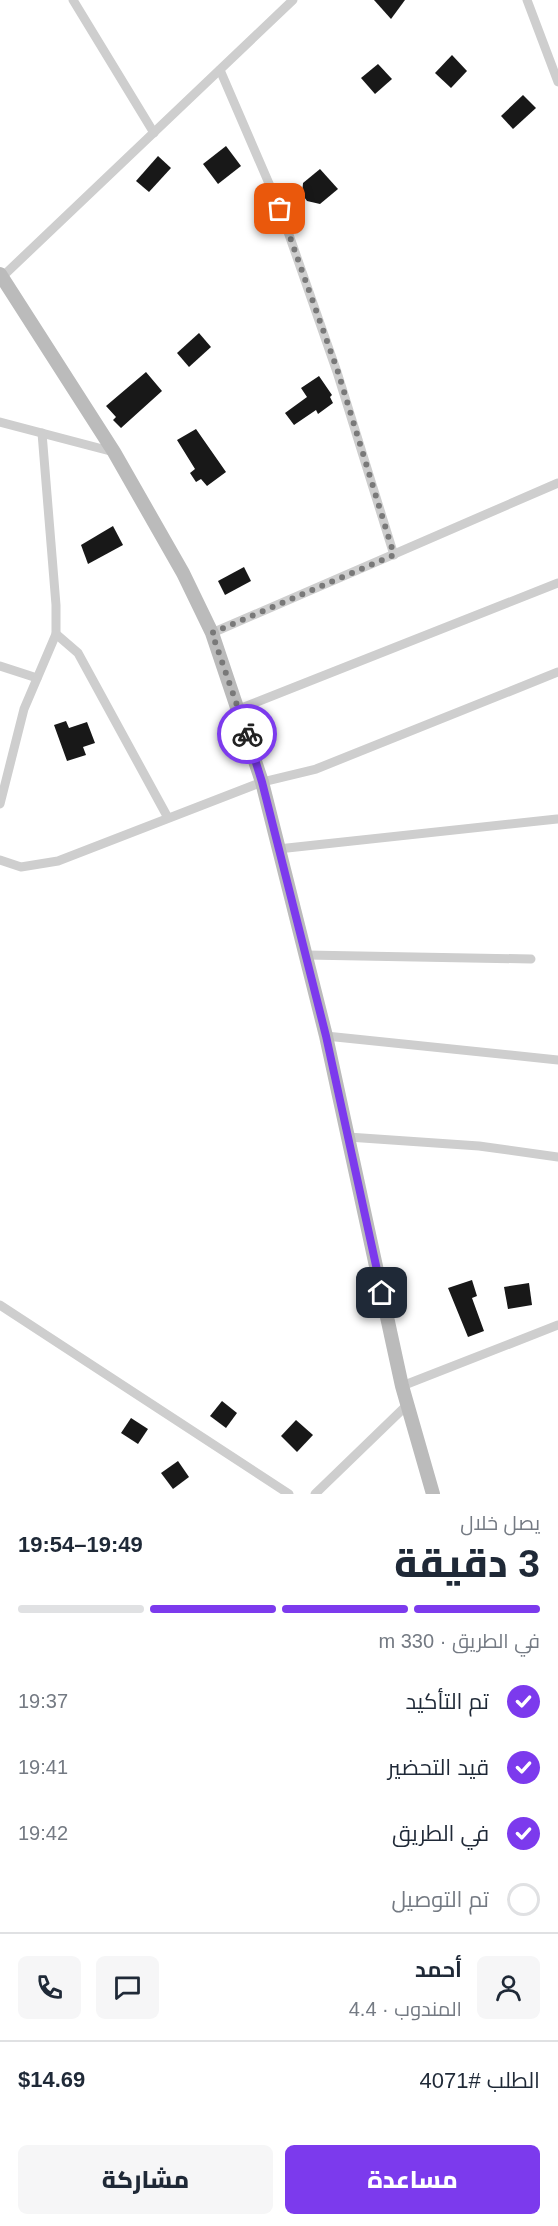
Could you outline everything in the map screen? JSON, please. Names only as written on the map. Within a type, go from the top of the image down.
[{"type":"street","points":[[73,0],[154,133]]},
{"type":"street","points":[[293,0],[1,276],[114,452],[183,573],[212,633],[239,709],[262,782],[306,955],[326,1036],[402,1386],[433,1494]]},
{"type":"street","points":[[528,0],[558,82]]},
{"type":"street","points":[[549,58],[558,51]]},
{"type":"street","points":[[220,70],[280,209],[338,372],[394,555]]},
{"type":"street","points":[[0,422],[114,452]]},
{"type":"street","points":[[0,804],[24,709],[56,634],[56,605],[42,433]]},
{"type":"street","points":[[212,633],[558,483]]},
{"type":"street","points":[[239,709],[558,583]]},
{"type":"street","points":[[56,634],[78,653],[167,816]]},
{"type":"street","points":[[0,666],[37,678]]},
{"type":"street","points":[[0,860],[21,867],[58,861],[167,816],[262,782],[316,769],[558,672]]},
{"type":"street","points":[[278,849],[557,819]]},
{"type":"street","points":[[306,955],[531,959]]},
{"type":"street","points":[[326,1036],[558,1060]]},
{"type":"street","points":[[348,1137],[479,1146],[558,1157]]},
{"type":"street","points":[[0,1305],[289,1494]]},
{"type":"street","points":[[402,1386],[558,1325]]},
{"type":"street","points":[[315,1494],[407,1405]]},
{"type":"building","points":[[374,0],[405,0],[391,19]]},
{"type":"building","points":[[452,55],[467,71],[451,88],[435,73]]},
{"type":"building","points":[[378,64],[392,79],[375,94],[361,78]]},
{"type":"building","points":[[523,95],[536,108],[513,129],[501,116]]},
{"type":"building","points":[[226,146],[241,166],[218,184],[203,164]]},
{"type":"building","points":[[158,156],[171,168],[149,192],[136,181]]},
{"type":"building","points":[[320,169],[338,189],[320,204],[307,201],[302,194],[303,183]]},
{"type":"building","points":[[199,333],[211,347],[189,367],[177,353]]},
{"type":"building","points":[[146,372],[162,391],[121,428],[113,420],[116,417],[106,406]]},
{"type":"building","points":[[319,376],[332,395],[330,397],[333,403],[318,414],[316,410],[294,425],[285,413],[307,397],[301,388]]},
{"type":"building","points":[[196,429],[226,472],[207,486],[201,479],[196,482],[190,473],[195,469],[177,440]]},
{"type":"building","points":[[113,526],[123,545],[88,564],[81,545]]},
{"type":"building","points":[[244,567],[251,581],[225,595],[218,581]]},
{"type":"building","points":[[66,721],[69,728],[87,722],[95,743],[83,747],[86,755],[67,761],[54,725]]},
{"type":"building","points":[[472,1280],[477,1296],[472,1298],[484,1331],[468,1337],[448,1288]]},
{"type":"building","points":[[529,1283],[532,1305],[508,1309],[504,1287]]},
{"type":"building","points":[[222,1401],[237,1413],[226,1428],[210,1416]]},
{"type":"building","points":[[131,1418],[148,1429],[138,1444],[121,1433]]},
{"type":"building","points":[[296,1420],[313,1435],[297,1452],[281,1436]]},
{"type":"building","points":[[178,1461],[189,1477],[173,1489],[161,1473]]},
{"type":"way so far","points":[[247,734],[212,633],[394,555],[359,447],[338,372],[280,209]]},
{"type":"route","points":[[247,734],[262,782],[326,1036],[382,1293]]}]
